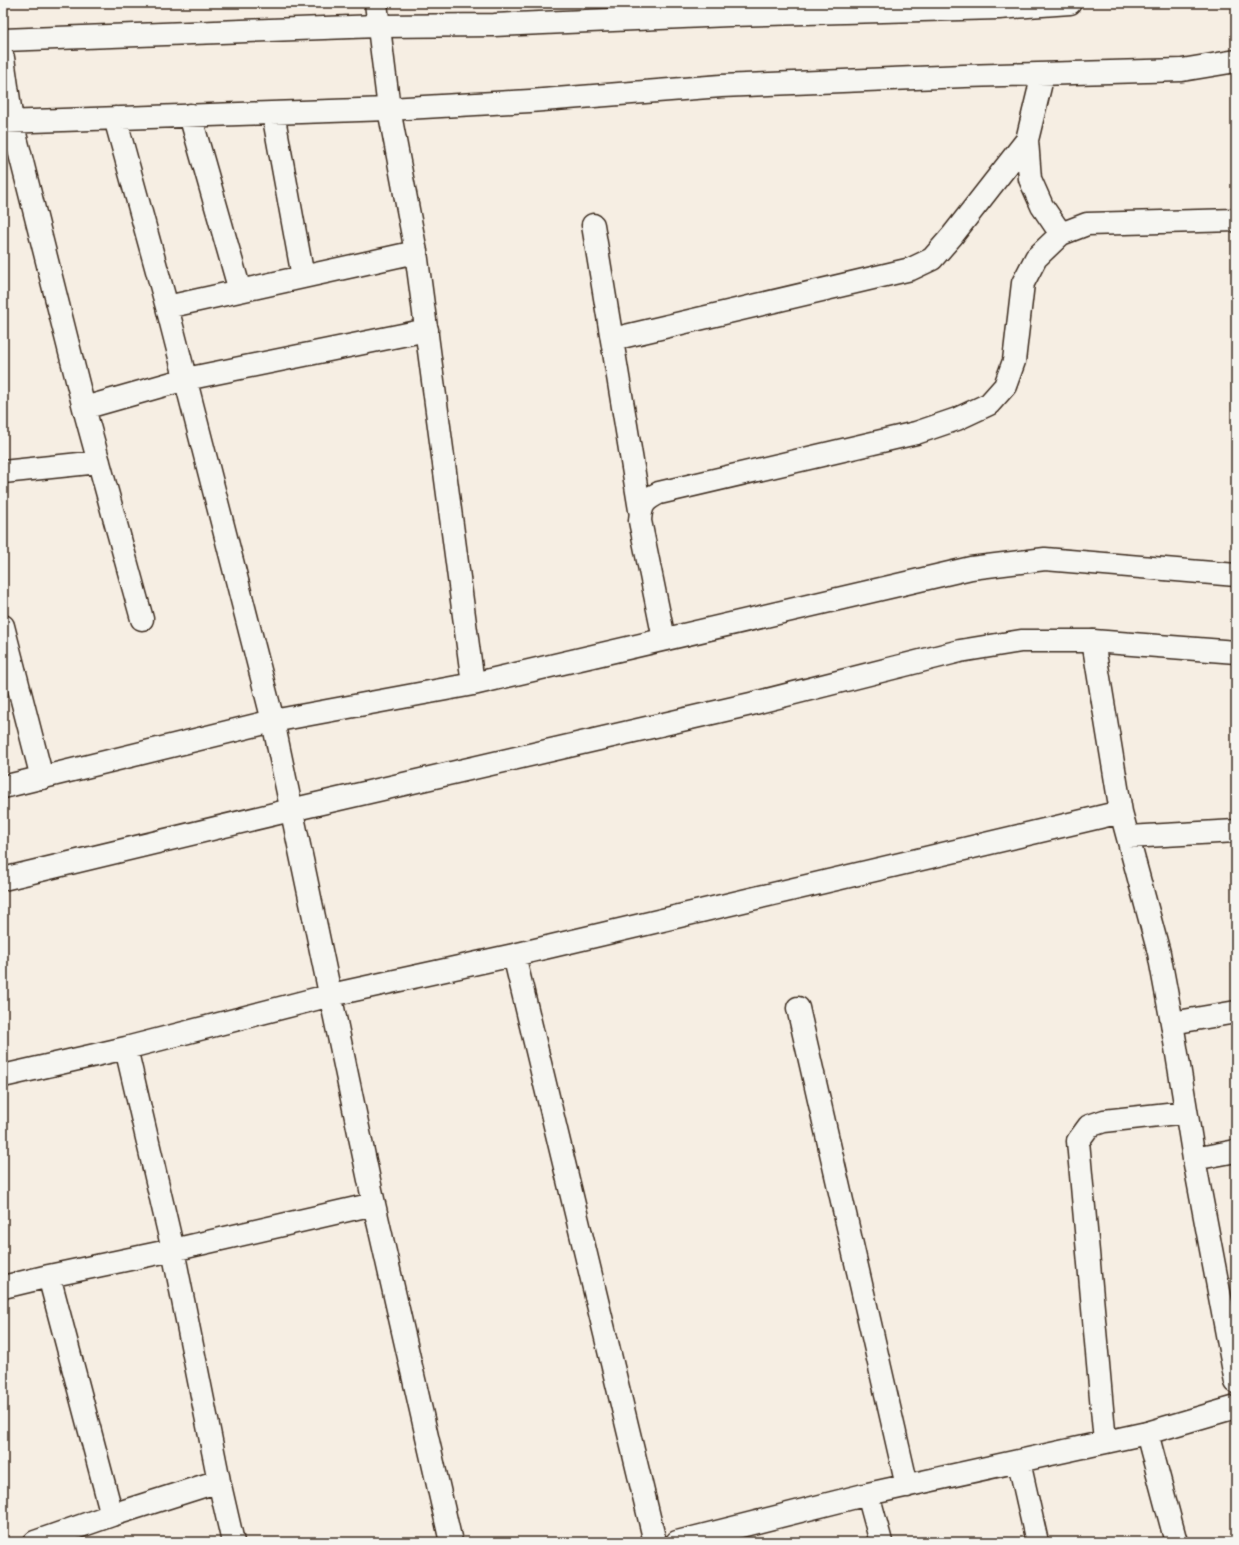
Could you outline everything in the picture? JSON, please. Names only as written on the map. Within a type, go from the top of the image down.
[{"type":"street","points":[[376,3],[389,109],[416,252],[473,684]]},
{"type":"street","points":[[3,40],[378,26],[494,25],[728,9],[999,8],[1070,3]]},
{"type":"street","points":[[3,58],[8,122],[142,619]]},
{"type":"street","points":[[8,122],[389,109],[530,101],[722,86],[1182,70],[1236,61]]},
{"type":"street","points":[[1043,74],[1027,140],[1030,179],[1042,206],[1061,234]]},
{"type":"street","points":[[274,112],[303,277]]},
{"type":"street","points":[[190,115],[240,291]]},
{"type":"street","points":[[115,118],[168,307],[273,721],[374,1204],[451,1542]]},
{"type":"street","points":[[613,339],[911,269],[932,259],[952,236],[1027,140]]},
{"type":"street","points":[[640,510],[647,499],[659,493],[916,433],[957,419],[989,404],[1005,386],[1014,361],[1023,283],[1036,258],[1061,234],[1087,224],[1236,220]]},
{"type":"street","points":[[593,225],[613,339],[640,510],[640,521],[664,639]]},
{"type":"street","points":[[168,307],[416,252]]},
{"type":"street","points":[[84,408],[186,379],[427,330]]},
{"type":"street","points":[[3,472],[99,462]]},
{"type":"street","points":[[3,787],[273,721],[473,684],[971,568],[1045,559],[1236,575]]},
{"type":"street","points":[[3,626],[42,778]]},
{"type":"street","points":[[3,879],[291,810],[751,704],[960,651],[1021,641],[1092,641],[1236,652]]},
{"type":"street","points":[[1092,641],[1121,812],[1159,953],[1194,1159],[1236,1382]]},
{"type":"street","points":[[3,1076],[126,1048],[331,995],[514,955],[1121,812]]},
{"type":"street","points":[[1128,837],[1236,831]]},
{"type":"street","points":[[514,955],[655,1542]]},
{"type":"street","points":[[798,1008],[907,1486]]},
{"type":"street","points":[[1172,1023],[1236,1012]]},
{"type":"street","points":[[126,1048],[174,1250],[233,1542]]},
{"type":"street","points":[[1104,1442],[1078,1141],[1089,1126],[1104,1121],[1186,1112]]},
{"type":"street","points":[[1194,1159],[1236,1151]]},
{"type":"street","points":[[3,1287],[48,1276],[174,1250],[374,1204]]},
{"type":"street","points":[[48,1276],[112,1515]]},
{"type":"street","points":[[677,1542],[868,1494],[1147,1433],[1236,1407]]},
{"type":"street","points":[[1147,1433],[1176,1542]]},
{"type":"street","points":[[1019,1462],[1036,1542]]},
{"type":"street","points":[[35,1542],[112,1515],[220,1481]]},
{"type":"street","points":[[868,1494],[881,1542]]}]
